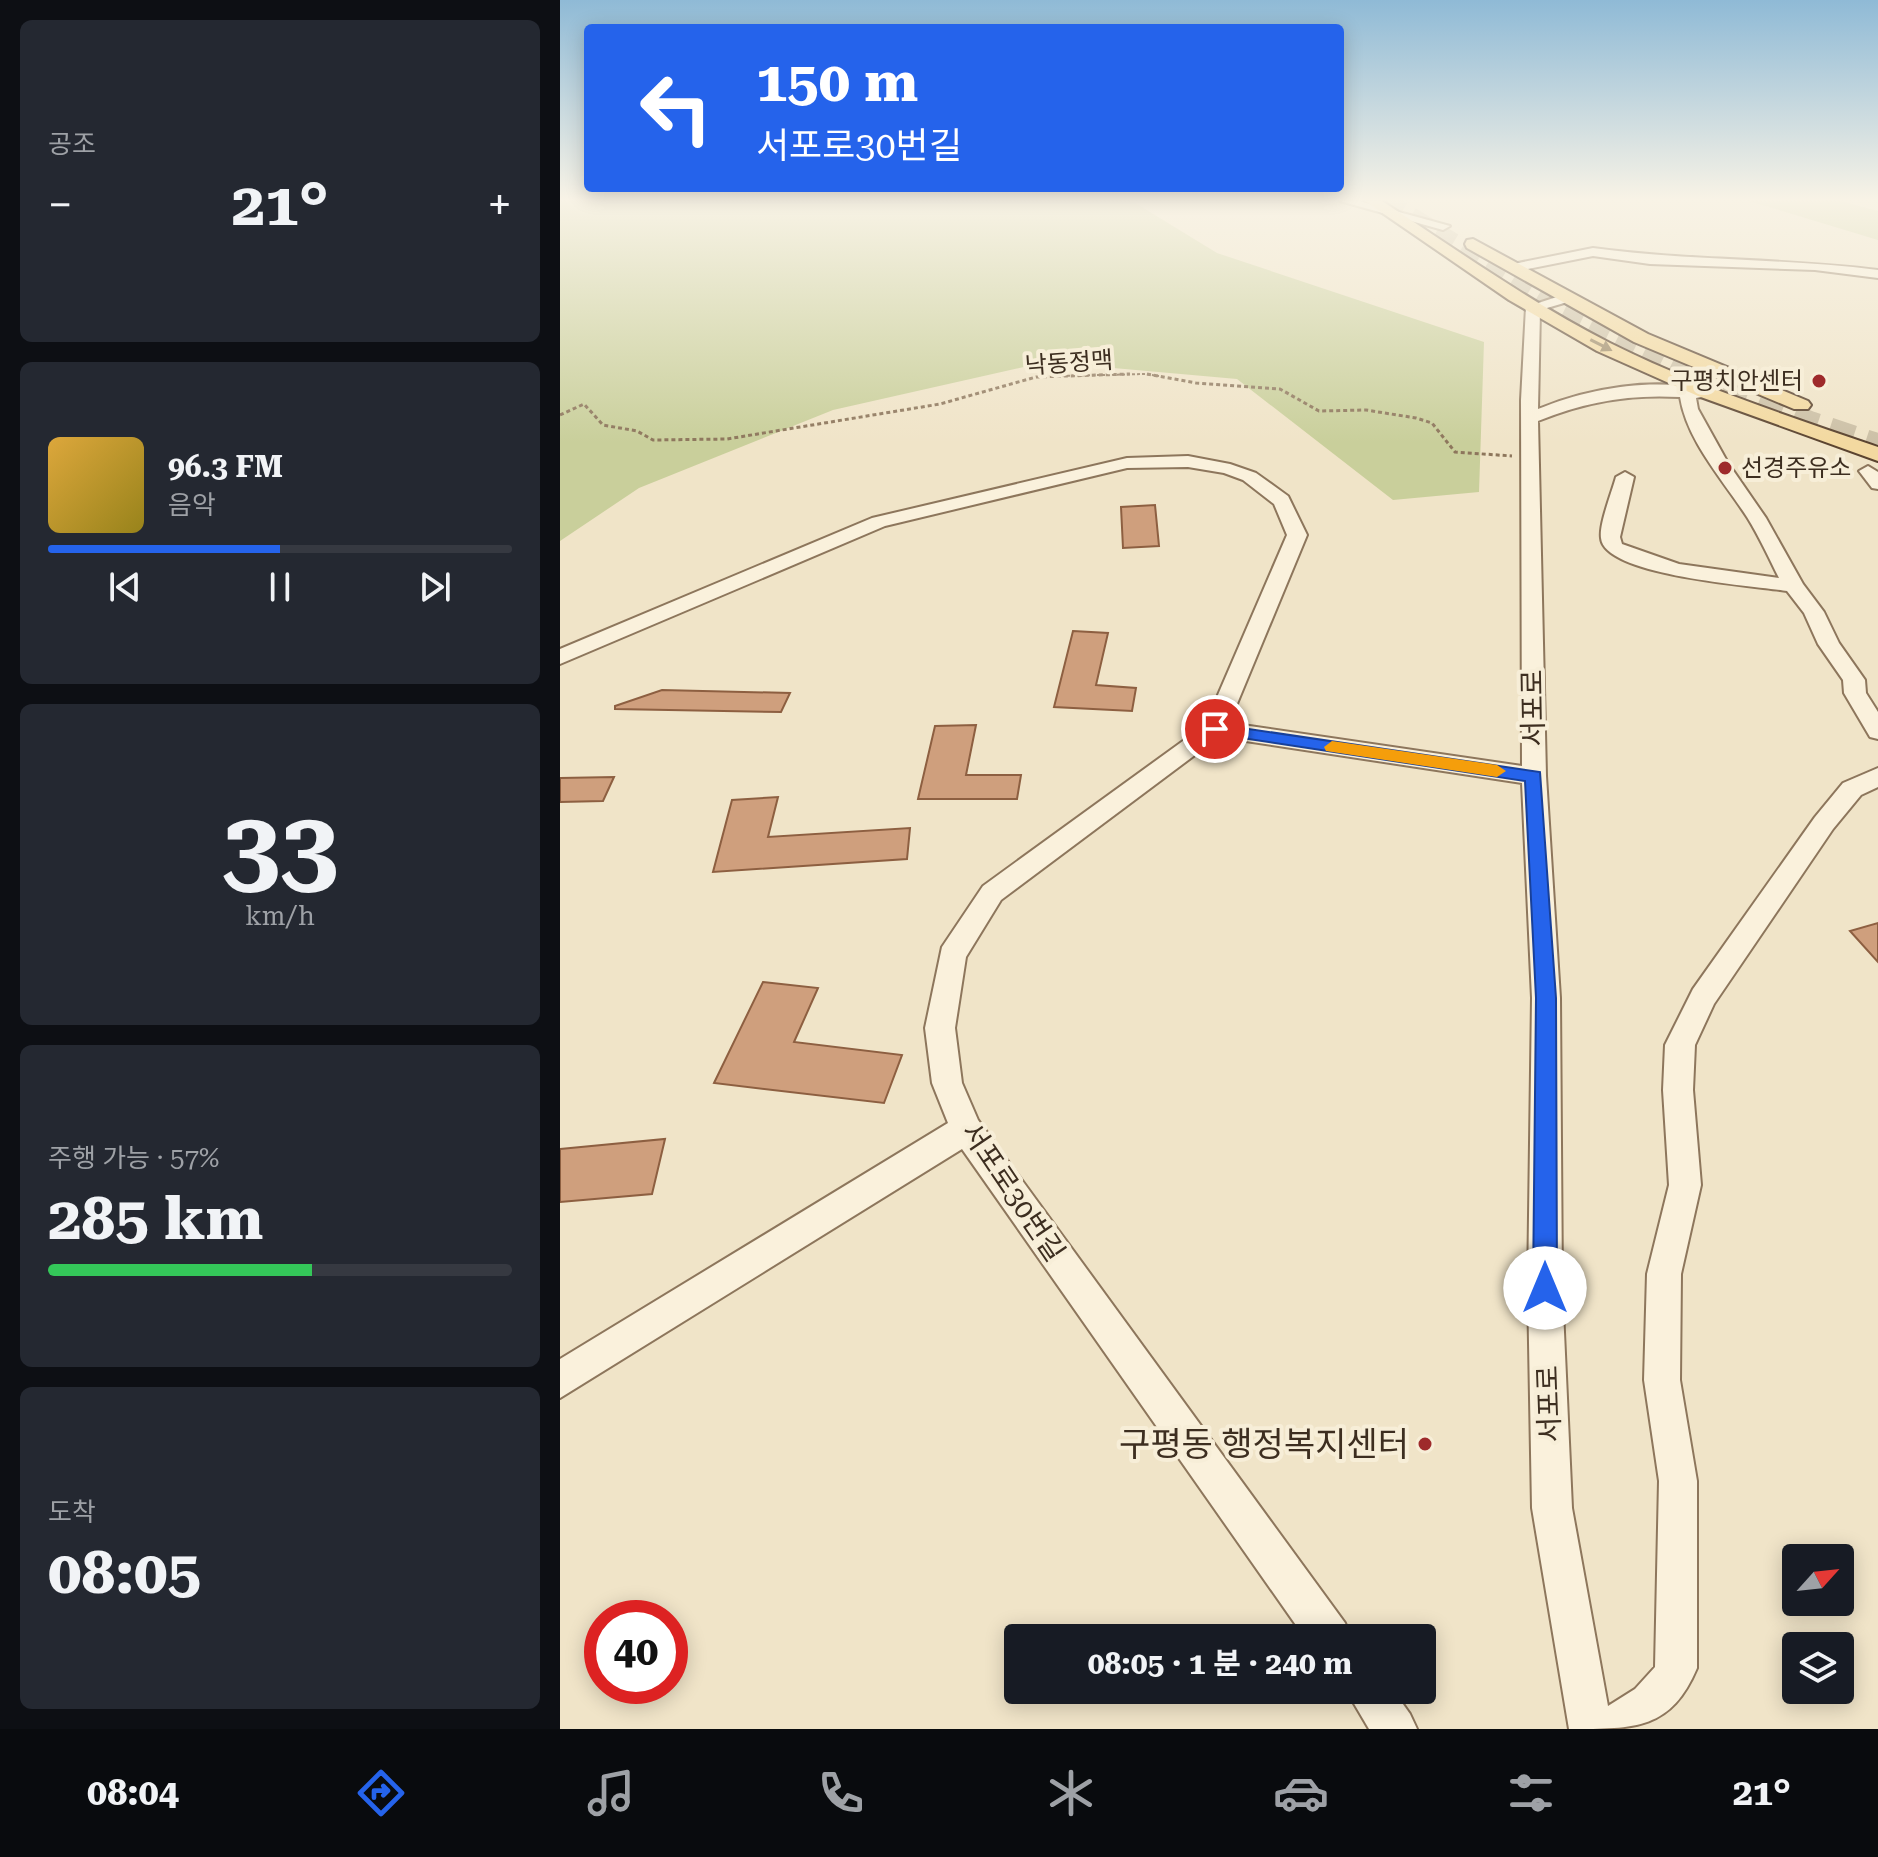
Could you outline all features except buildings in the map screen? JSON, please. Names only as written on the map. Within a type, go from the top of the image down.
[{"type":"main road","points":[[1498,282],[1533,307],[1606,348],[1875,469]]},
{"type":"main road","points":[[1537,282],[1641,338],[1854,425]]},
{"type":"street","points":[[1533,307],[1566,298]]},
{"type":"street","name":"서포로","points":[[1533,307],[1530,456],[1534,776],[1546,998],[1545,1288],[1552,1508],[1591,1729]]},
{"type":"street","points":[[1530,418],[1568,402],[1613,391],[1711,394]]},
{"type":"street","points":[[1687,392],[1690,409],[1700,431],[1757,518],[1794,586],[1814,612],[1829,644],[1854,680],[1855,693],[1878,731]]},
{"type":"street","points":[[560,657],[879,522],[1127,463],[1166,458],[1207,464],[1248,475],[1281,500],[1297,535],[1215,729],[1534,776]]},
{"type":"street","points":[[1625,477],[1610,537],[1614,547],[1649,563],[1693,573],[1794,586]]},
{"type":"street","name":"서포로30번길","points":[[1215,729],[992,893],[952,955],[940,1028],[947,1083],[966,1129],[1320,1624]]},
{"type":"street","points":[[1611,1729],[1658,1697],[1672,1682],[1676,1668],[1678,1481],[1662,1380],[1664,1274],[1685,1185],[1678,1090],[1680,1045],[1703,997],[1824,823],[1852,789],[1878,777]]},
{"type":"street","points":[[560,1380],[966,1129]]},
{"type":"street","points":[[1377,1704],[1395,1729]]},
{"type":"path","name":"낙동정맥","points":[[560,415],[584,404],[603,425],[637,431],[653,440],[727,439],[940,404],[1036,377],[1145,374],[1196,383],[1280,389],[1319,411],[1366,410],[1432,423],[1455,452],[1530,456]]},
{"type":"green space","points":[[560,282],[1303,282],[1484,342],[1479,492],[1393,500],[1237,379],[1046,362],[833,410],[639,488],[560,541]]},
{"type":"tunnel","points":[[1516,282],[1562,310],[1693,376]]},
{"type":"tunnel","points":[[1688,374],[1811,424],[1878,446]]},
{"type":"slow traffic","points":[[1332,747],[1497,771]]},
{"type":"place","name":"구평치안센터","points":[[1819,381]]},
{"type":"place","name":"선경주유소","points":[[1725,468]]},
{"type":"place","name":"구평동 행정복지센터","points":[[1425,1444]]},
{"type":"route","points":[[1215,729],[1534,776],[1546,998],[1545,1288]]}]
